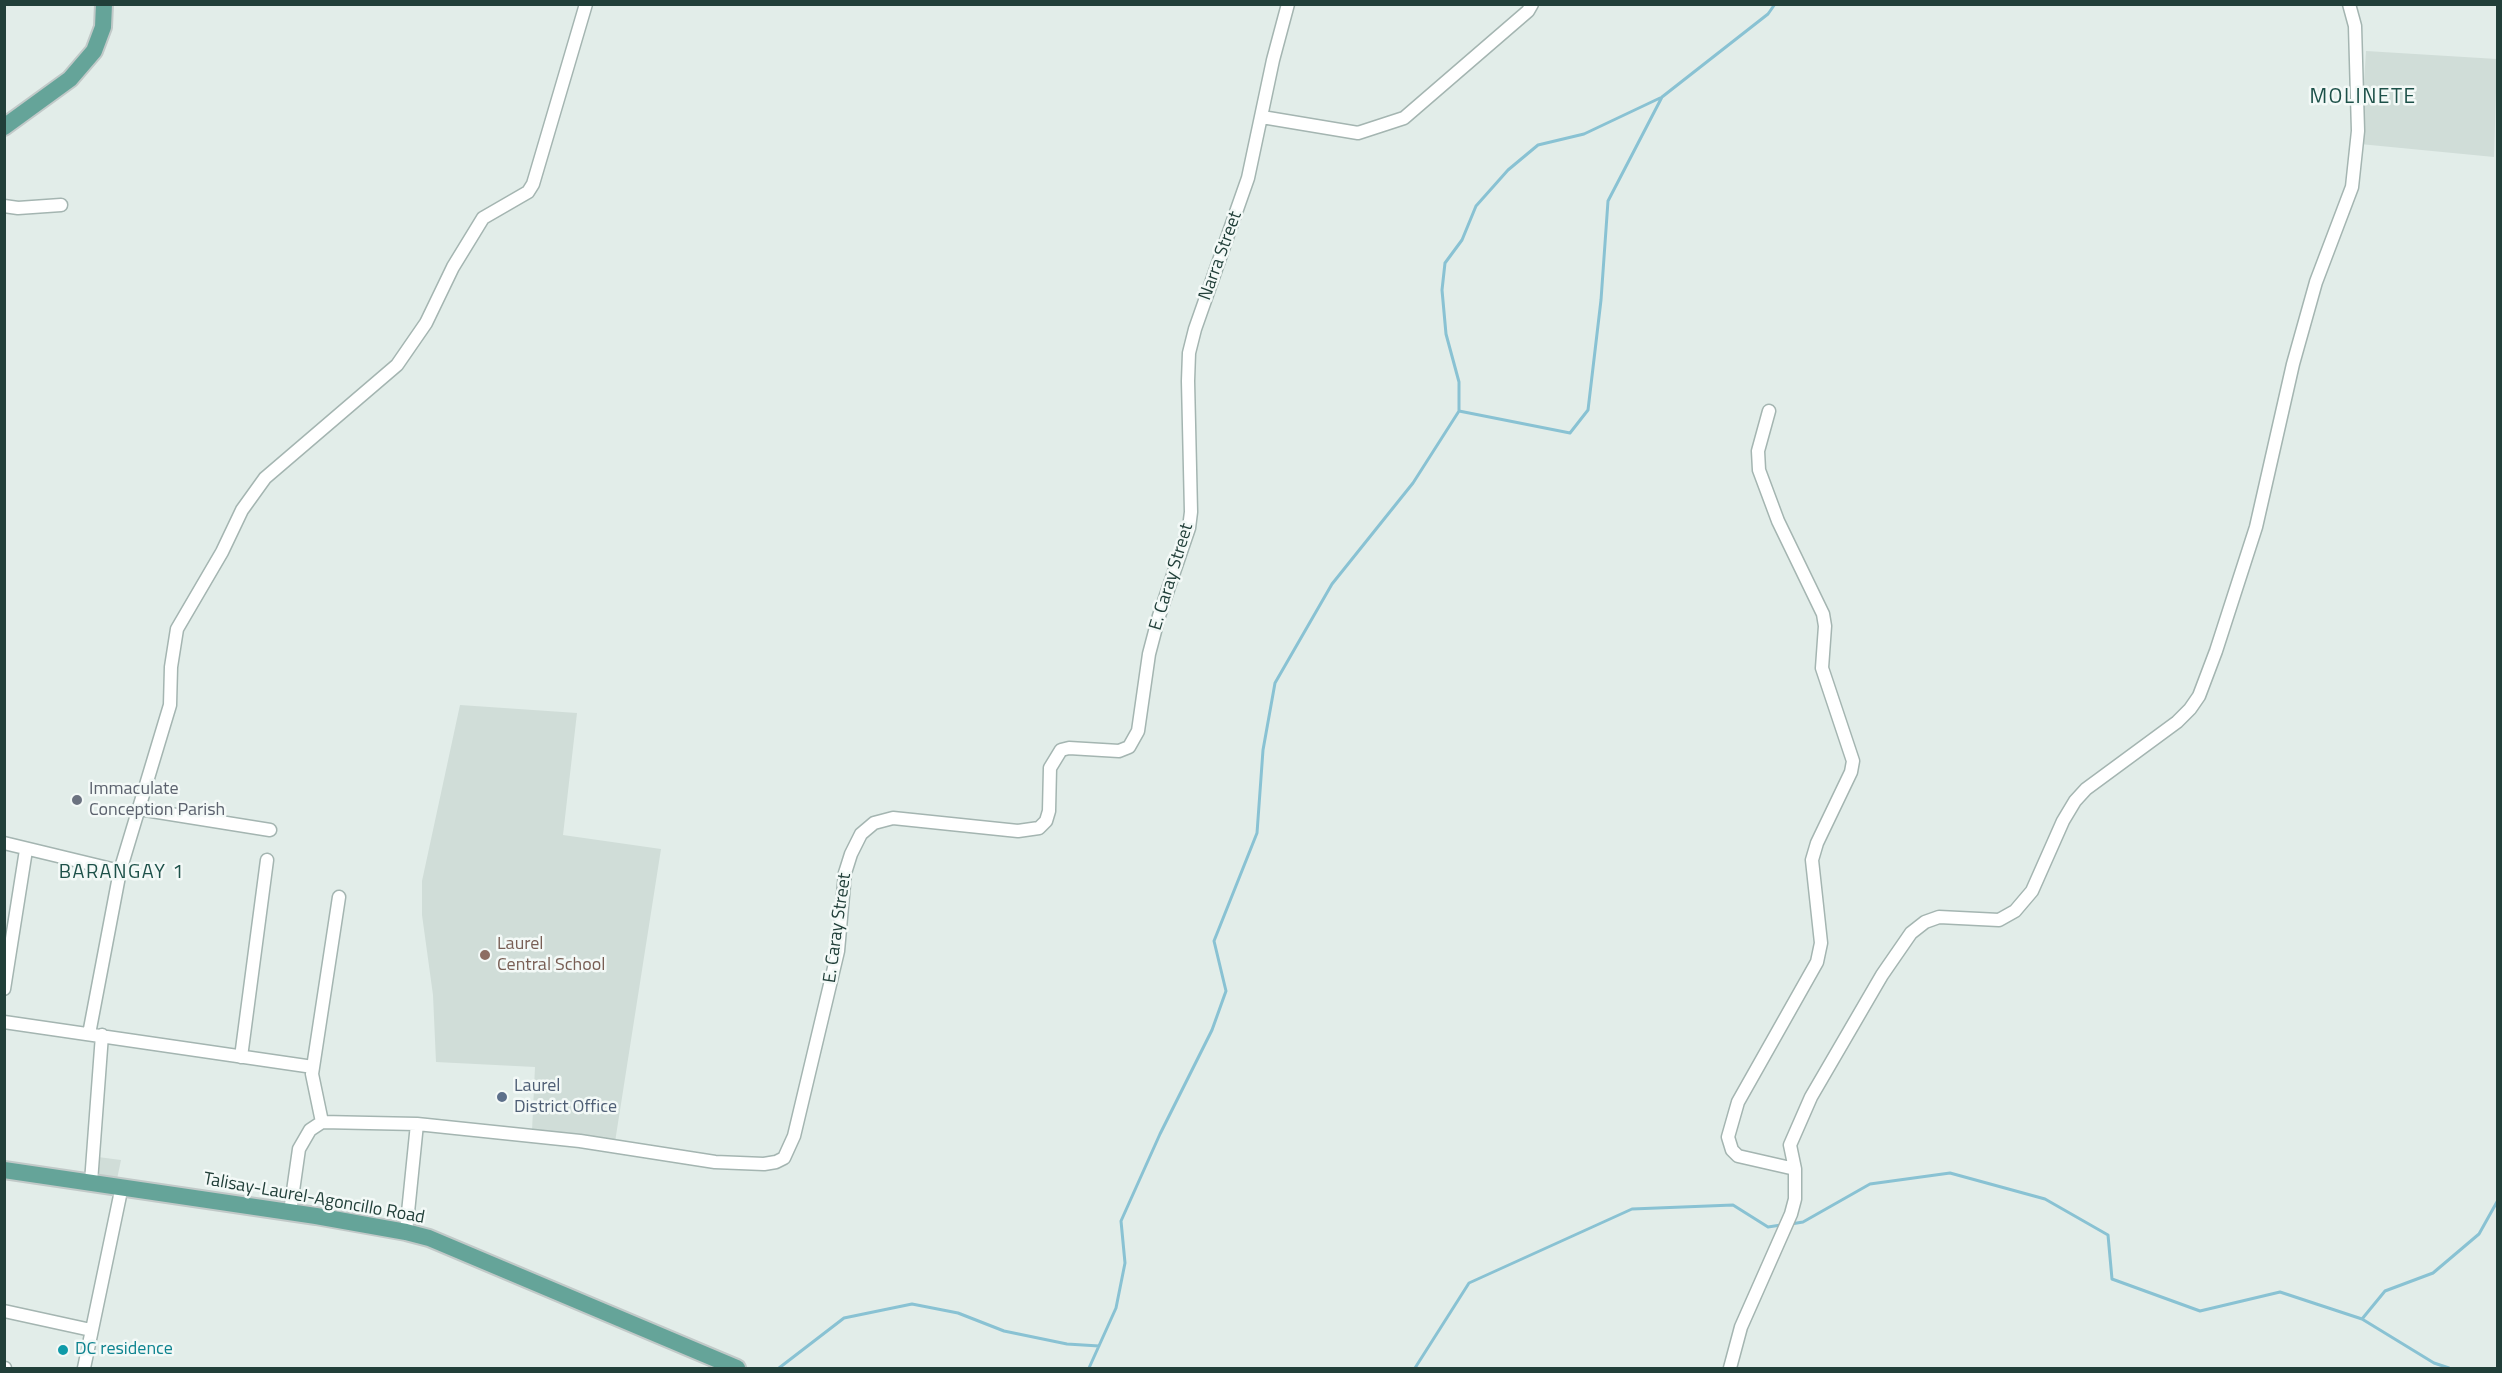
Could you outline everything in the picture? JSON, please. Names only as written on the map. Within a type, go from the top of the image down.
[{"type":"main road","points":[[4,127],[70,79],[94,51],[103,27],[104,4]]},
{"type":"main road","name":"Talisay-Laurel-Agoncillo Road","points":[[4,1170],[290,1212],[429,1238],[737,1368]]},
{"type":"street","points":[[91,1182],[95,1035],[120,870],[170,705],[171,667],[177,629],[222,552],[242,510],[265,478],[397,365],[426,323],[453,267],[483,218],[528,192],[533,184],[586,4]]},
{"type":"street","name":"Narra Street","points":[[1191,512],[1189,353],[1248,178],[1288,4]]},
{"type":"street","points":[[1262,117],[1358,133],[1404,118],[1528,11],[1532,4]]},
{"type":"street","points":[[1730,1368],[1741,1327],[1791,1214],[1795,1199],[1795,1169],[1790,1144],[1811,1098],[1882,975],[1911,933],[1925,922],[1939,916],[1999,920],[2015,911],[2032,891],[2063,820],[2075,801],[2086,789],[2177,722],[2199,696],[2256,527],[2293,364],[2316,282],[2352,187],[2358,131],[2355,26],[2349,4]]},
{"type":"street","points":[[4,206],[18,208],[61,205]]},
{"type":"street","points":[[1769,411],[1758,451],[1759,470],[1778,521],[1823,614],[1825,626],[1822,668],[1852,761],[1851,772],[1817,843],[1812,860],[1821,944],[1817,962],[1738,1102],[1728,1137],[1732,1150],[1738,1156],[1795,1169]]},
{"type":"street","name":"E. Caray Street","points":[[417,1124],[580,1141],[715,1162],[764,1164],[784,1158],[794,1136],[838,951],[845,873],[861,834],[874,823],[893,818],[1018,831],[1039,828],[1046,821],[1049,811],[1050,768],[1061,750],[1069,748],[1119,751],[1129,747],[1138,731],[1149,654],[1165,596],[1184,546],[1191,512]]},
{"type":"street","points":[[139,809],[270,830]]},
{"type":"street","points":[[4,843],[26,850],[120,870]]},
{"type":"street","points":[[4,988],[26,850]]},
{"type":"street","points":[[241,1056],[267,860]]},
{"type":"street","points":[[322,1122],[316,1100],[313,1067],[339,897]]},
{"type":"street","points":[[4,1022],[313,1067]]},
{"type":"street","points":[[290,1212],[299,1149],[310,1130],[322,1122],[417,1124],[406,1232]]},
{"type":"street","points":[[84,1368],[122,1186]]},
{"type":"street","points":[[4,1311],[91,1330]]},
{"type":"shaded area","points":[[2366,51],[2497,59],[2494,157],[2360,144]]},
{"type":"shaded area","points":[[460,705],[577,713],[563,835],[661,849],[615,1142],[532,1131],[535,1067],[436,1062],[433,995],[422,915],[422,881]]},
{"type":"shaded area","points":[[98,1157],[121,1160],[117,1179],[95,1176]]},
{"type":"waterway","points":[[1089,1368],[1116,1308],[1125,1263],[1121,1221],[1160,1134],[1212,1030],[1226,991],[1214,941],[1257,833],[1263,750],[1275,683],[1332,584],[1413,483],[1459,411],[1570,433],[1588,410],[1601,300],[1608,201],[1662,97],[1768,14],[1775,4]]},
{"type":"waterway","points":[[1459,411],[1459,382],[1446,334],[1442,290],[1445,263],[1462,240],[1476,206],[1508,170],[1538,145],[1584,134],[1660,98]]},
{"type":"waterway","points":[[1791,1224],[1803,1222],[1870,1184],[1950,1173],[2045,1199],[2108,1235],[2112,1279],[2200,1311],[2280,1292],[2362,1319],[2434,1363],[2449,1368]]},
{"type":"waterway","points":[[2362,1319],[2385,1291],[2433,1273],[2479,1234],[2498,1200]]},
{"type":"waterway","points":[[1415,1368],[1469,1283],[1632,1209],[1733,1205],[1768,1227],[1781,1225]]},
{"type":"waterway","points":[[779,1368],[844,1318],[912,1304],[958,1313],[1004,1331],[1067,1344],[1099,1346]]},
{"type":"place","name":"Immaculate Conception Parish","points":[[77,800]]},
{"type":"place","name":"Laurel Central School","points":[[485,955]]},
{"type":"place","name":"Laurel District Office","points":[[502,1097]]},
{"type":"place","name":"DC residence","points":[[63,1350]]},
{"type":"district","name":"MOLINETE","points":[[2363,98]]},
{"type":"district","name":"BARANGAY 1","points":[[122,873]]}]
